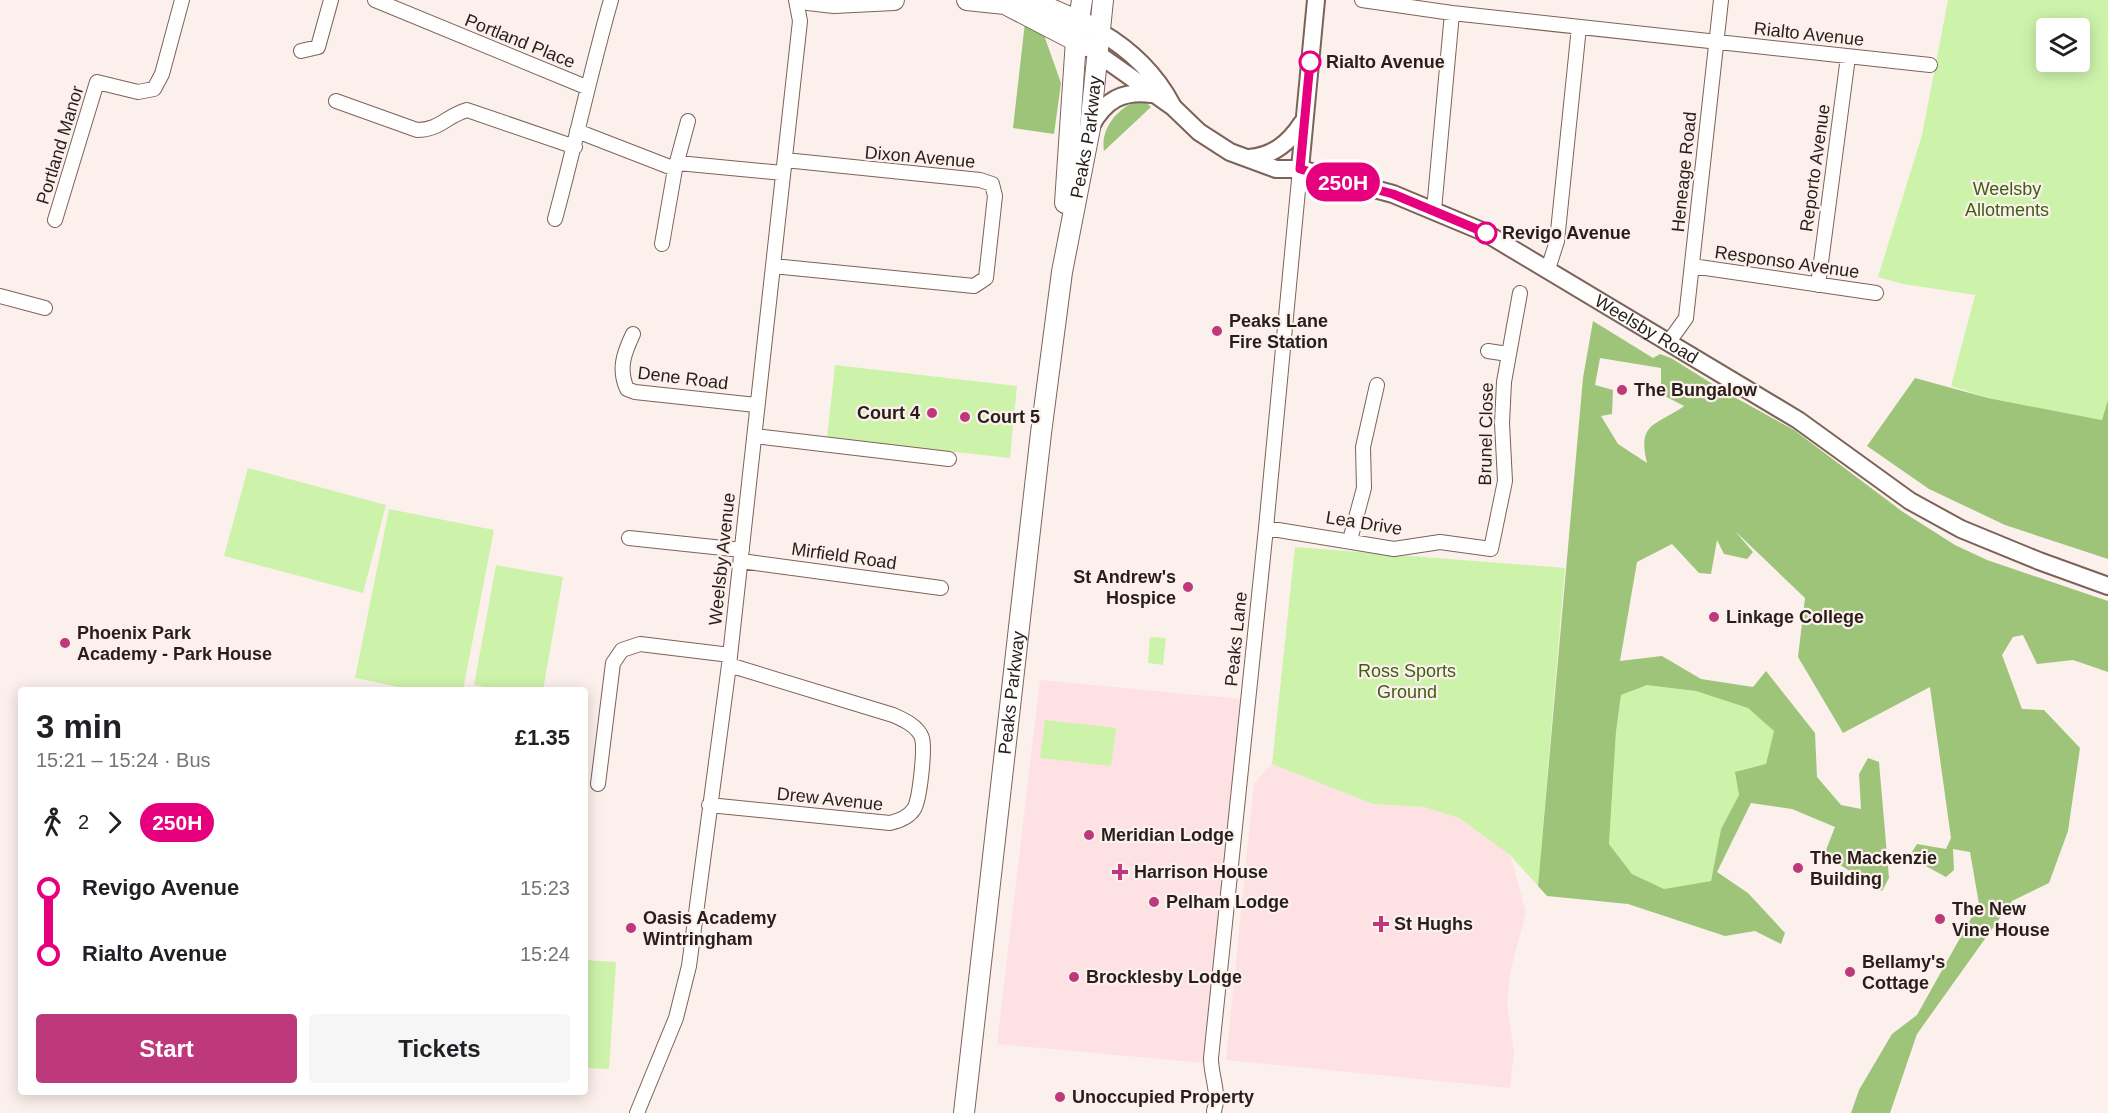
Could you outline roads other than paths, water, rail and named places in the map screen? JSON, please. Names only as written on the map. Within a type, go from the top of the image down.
[{"type":"highway","points":[[808,0],[834,3],[894,0]]},
{"type":"highway","name":"Weelsby Road","points":[[967,0],[1005,4],[1077,30],[1100,32]]},
{"type":"highway","name":"Peaks Parkway","points":[[1062,272],[1077,30],[1082,0]]},
{"type":"highway","name":"Peaks Parkway","points":[[964,1113],[1041,433],[1062,272],[1090,128],[1103,0]]},
{"type":"highway","points":[[1005,4],[1040,1],[1077,30]]},
{"type":"highway","name":"Weelsby Road","points":[[1077,30],[1098,54]]},
{"type":"main road","points":[[1300,169],[1316,0]]},
{"type":"main road","name":"Weelsby Road","points":[[1100,32],[1135,57],[1158,80],[1173,106]]},
{"type":"main road","name":"Weelsby Road","points":[[1098,54],[1173,106],[1207,138],[1245,158],[1276,169],[1300,169],[1393,194],[1484,232],[1798,420],[1910,501],[1970,533],[2108,586]]},
{"type":"main road","points":[[1090,128],[1099,112],[1118,96],[1153,94]]},
{"type":"main road","points":[[1245,158],[1270,153],[1291,140],[1304,121]]},
{"type":"street","name":"Portland Manor","points":[[56,220],[97,82],[138,92],[146,92],[154,88],[162,74],[182,0]]},
{"type":"street","points":[[301,51],[318,47],[331,0]]},
{"type":"street","name":"Portland Place","points":[[375,0],[586,87]]},
{"type":"street","points":[[555,219],[575,147],[586,87],[611,0]]},
{"type":"street","name":"Weelsby Avenue","points":[[637,1113],[676,1018],[689,966],[729,660],[755,436],[756,405],[800,21],[796,0]]},
{"type":"street","name":"Rialto Avenue","points":[[1362,0],[1452,13],[1930,65]]},
{"type":"street","name":"Heneage Road","points":[[1668,343],[1686,318],[1721,0]]},
{"type":"street","points":[[1434,210],[1452,13]]},
{"type":"street","points":[[1548,269],[1557,242],[1579,27]]},
{"type":"street","name":"Reporto Avenue","points":[[1818,285],[1848,57]]},
{"type":"street","points":[[336,101],[417,130],[429,130],[452,114],[467,111],[575,147]]},
{"type":"street","points":[[662,244],[688,121]]},
{"type":"street","points":[[577,130],[677,166],[784,167]]},
{"type":"street","name":"Dixon Avenue","points":[[773,266],[974,286],[986,278],[995,196],[992,184],[981,180],[784,167]]},
{"type":"street","name":"Peaks Lane","points":[[1214,1111],[1218,1098],[1211,1075],[1211,1058],[1266,528],[1300,169]]},
{"type":"street","name":"Responso Avenue","points":[[1692,266],[1876,293]]},
{"type":"street","name":"Brunel Close","points":[[1491,549],[1505,481],[1502,423],[1508,354],[1520,293]]},
{"type":"street","points":[[0,296],[45,308]]},
{"type":"street","name":"Dene Road","points":[[633,334],[623,356],[623,380],[627,389],[634,392],[756,405]]},
{"type":"street","points":[[1488,351],[1508,354]]},
{"type":"street","points":[[1350,540],[1364,488],[1363,447],[1377,385]]},
{"type":"street","points":[[755,436],[949,459]]},
{"type":"street","name":"Lea Drive","points":[[1266,528],[1394,549],[1440,542],[1491,549]]},
{"type":"street","name":"Mirfield Road","points":[[629,538],[941,588]]},
{"type":"street","name":"Drew Avenue","points":[[598,784],[613,663],[622,650],[640,644],[729,660],[905,720],[922,737],[917,801],[907,816],[890,824],[709,805]]},
{"type":"place","name":"Rialto Avenue","points":[[1310,62]]},
{"type":"place","name":"Revigo Avenue","points":[[1486,233]]},
{"type":"place","name":"Peaks Lane Fire Station","points":[[1217,331]]},
{"type":"place","name":"The Bungalow","points":[[1622,390]]},
{"type":"place","name":"Court 4","points":[[932,413]]},
{"type":"place","name":"Court 5","points":[[965,417]]},
{"type":"place","name":"St Andrew's Hospice","points":[[1188,587]]},
{"type":"place","name":"Linkage College","points":[[1714,617]]},
{"type":"place","name":"Phoenix Park Academy - Park House","points":[[65,643]]},
{"type":"place","name":"Meridian Lodge","points":[[1089,835]]},
{"type":"place","name":"The Mackenzie Building","points":[[1798,868]]},
{"type":"place","name":"Harrison House","points":[[1120,872]]},
{"type":"place","name":"Pelham Lodge","points":[[1154,902]]},
{"type":"place","name":"The New Vine House","points":[[1940,919]]},
{"type":"place","name":"St Hughs","points":[[1381,924]]},
{"type":"place","name":"Oasis Academy Wintringham","points":[[631,928]]},
{"type":"place","name":"Bellamy's Cottage","points":[[1850,972]]},
{"type":"place","name":"Brocklesby Lodge","points":[[1074,977]]},
{"type":"place","name":"Unoccupied Property","points":[[1060,1097]]},
{"type":"park label","name":"Weelsby Allotments","points":[[2007,199]]},
{"type":"park label","name":"Ross Sports Ground","points":[[1407,681]]}]
